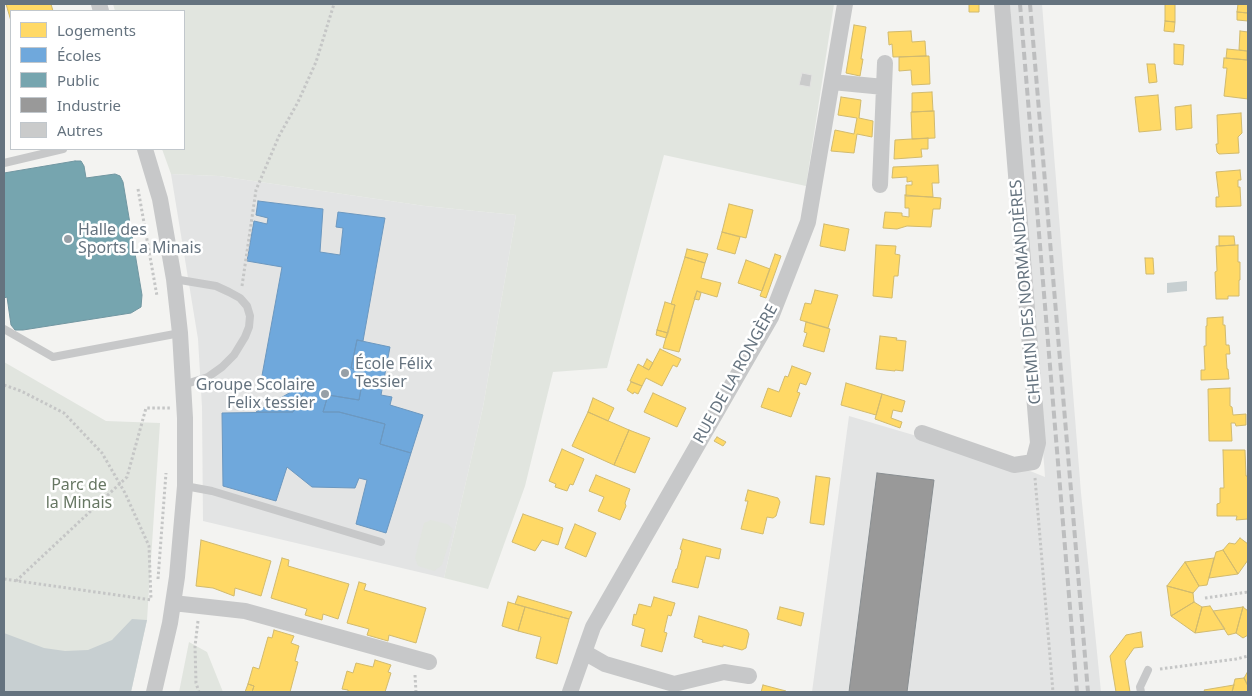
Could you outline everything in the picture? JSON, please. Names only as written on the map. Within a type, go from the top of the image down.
[{"type":"street","name":"RUE DE LA RONGÈRE","points":[[570,692],[593,627],[771,317],[808,222],[845,4]]},
{"type":"street","name":"CHEMIN DES NORMANDIÈRES","points":[[1002,4],[1038,443],[1034,462]]},
{"type":"street","points":[[880,185],[885,63]]},
{"type":"street","points":[[832,82],[884,87]]},
{"type":"street","points":[[146,150],[160,199],[174,280],[183,385],[177,407],[185,486],[177,577],[154,692]]},
{"type":"street","points":[[922,433],[1014,465],[1034,462]]},
{"type":"street","points":[[173,603],[245,611],[429,662]]},
{"type":"street","points":[[584,652],[605,664],[674,684],[724,672],[749,676]]},
{"type":"lane","points":[[4,163],[59,150]]},
{"type":"lane","points":[[174,280],[216,286],[240,298],[247,306],[250,316],[246,337],[228,361],[208,377],[183,385]]},
{"type":"lane","points":[[4,329],[53,357],[180,333]]},
{"type":"lane","points":[[185,486],[212,491],[381,542]]},
{"type":"lane","points":[[1141,692],[1140,687],[1148,670]]},
{"type":"path","points":[[240,298],[256,190],[279,136],[298,102],[316,62],[334,4]]},
{"type":"path","points":[[137,186],[158,300]]},
{"type":"path","points":[[4,386],[21,391],[64,413],[102,453],[125,492],[149,546],[154,600],[4,579]]},
{"type":"path","points":[[169,417],[177,407]]},
{"type":"path","points":[[16,581],[127,477],[146,408],[177,407]]},
{"type":"path","points":[[1034,462],[1053,692]]},
{"type":"path","points":[[157,586],[167,464]]},
{"type":"path","points":[[1205,598],[1248,592]]},
{"type":"path","points":[[190,605],[198,620],[196,684],[199,692]]},
{"type":"path","points":[[1148,670],[1248,656]]},
{"type":"shaded area","points":[[1010,4],[1042,4],[1081,493],[1101,692],[812,692],[849,416],[1015,465],[1045,477]]},
{"type":"shaded area","name":"École Félix Tessier","points":[[171,174],[219,176],[425,206],[516,215],[483,407],[444,578],[203,521],[202,407],[198,339]]},
{"type":"shaded area","points":[[1187,281],[1187,291],[1167,293],[1167,283]]},
{"type":"shaded area","points":[[132,619],[147,620],[131,692],[4,692],[4,633],[44,648],[65,651],[88,650],[112,640]]},
{"type":"green space","points":[[113,4],[834,4],[806,186],[664,155],[607,368],[553,372],[525,486],[488,589],[444,578],[483,407],[516,215],[425,206],[219,176],[171,174],[162,150],[185,150],[185,10],[115,10]]},
{"type":"green space","name":"Parc de la Minais","points":[[4,362],[106,421],[160,423],[147,620],[131,692],[4,692]]},
{"type":"green space","points":[[431,520],[447,524],[453,529],[442,565],[434,571],[418,566],[415,558],[424,523]]},
{"type":"green space","points":[[189,642],[207,652],[223,692],[179,692]]},
{"type":"building: Logements","points":[[6,4],[51,4],[53,10],[10,10],[10,18]]},
{"type":"building: Logements","points":[[969,4],[979,4],[979,12],[969,12]]},
{"type":"building: Logements","points":[[1165,4],[1175,4],[1175,22],[1165,21]]},
{"type":"building: Logements","points":[[1238,4],[1248,4],[1248,13],[1237,12]]},
{"type":"building: Logements","points":[[1237,12],[1248,13],[1248,21],[1237,20]]},
{"type":"building: Logements","points":[[1165,21],[1175,22],[1174,32],[1164,31]]},
{"type":"building: Logements","points":[[854,25],[866,27],[860,76],[846,73]]},
{"type":"building: Logements","points":[[911,31],[912,42],[925,41],[926,56],[893,57],[892,44],[889,45],[888,32]]},
{"type":"building: Logements","points":[[1240,31],[1248,32],[1248,51],[1239,50]]},
{"type":"building: Logements","points":[[1174,44],[1184,45],[1183,65],[1174,64]]},
{"type":"building: Logements","points":[[1227,49],[1247,51],[1247,60],[1226,58]]},
{"type":"building: Logements","points":[[929,56],[930,84],[912,85],[911,70],[899,71],[899,57]]},
{"type":"building: Logements","points":[[1224,58],[1248,60],[1248,99],[1224,96],[1227,68],[1223,68]]},
{"type":"building: Logements","points":[[1147,64],[1155,64],[1157,82],[1149,83]]},
{"type":"building: Logements","points":[[932,92],[933,111],[912,112],[912,93]]},
{"type":"building: Logements","points":[[1158,95],[1161,130],[1139,132],[1135,97]]},
{"type":"building: Logements","points":[[841,97],[861,100],[859,118],[873,121],[872,137],[857,134],[854,153],[831,151],[835,130],[854,134],[857,118],[838,115]]},
{"type":"building: Logements","points":[[1191,105],[1192,128],[1176,130],[1175,107]]},
{"type":"building: Logements","points":[[934,111],[935,138],[912,139],[911,112]]},
{"type":"building: Logements","points":[[1241,113],[1242,133],[1238,137],[1239,153],[1219,154],[1216,144],[1218,144],[1217,115]]},
{"type":"building: Logements","points":[[928,138],[928,149],[921,149],[922,157],[894,159],[895,140]]},
{"type":"building: Logements","points":[[938,165],[939,183],[932,183],[933,197],[906,196],[906,185],[912,185],[912,181],[907,182],[907,177],[892,178],[893,167]]},
{"type":"building: Logements","points":[[1240,170],[1241,180],[1238,180],[1238,187],[1240,187],[1241,206],[1216,207],[1216,197],[1219,197],[1216,172]]},
{"type":"building: Logements","points":[[905,195],[941,198],[940,209],[933,209],[931,227],[883,228],[885,212],[902,213],[902,216],[909,217],[909,208],[905,208]]},
{"type":"building: Logements","points":[[729,204],[753,210],[746,238],[722,232]]},
{"type":"building: Logements","points":[[824,224],[849,229],[845,251],[820,246]]},
{"type":"building: Logements","points":[[722,232],[740,237],[735,254],[717,249]]},
{"type":"building: Logements","points":[[1219,236],[1234,236],[1235,245],[1219,246]]},
{"type":"building: Logements","points":[[876,245],[896,246],[895,254],[900,255],[898,276],[894,276],[892,298],[873,296]]},
{"type":"building: Logements","points":[[1238,245],[1238,262],[1240,262],[1239,296],[1228,296],[1228,299],[1216,299],[1216,246]]},
{"type":"building: Logements","points":[[687,249],[708,254],[705,263],[685,257]]},
{"type":"building: Logements","points":[[775,254],[781,256],[766,298],[760,296]]},
{"type":"building: Logements","points":[[685,257],[705,263],[701,278],[721,283],[717,297],[697,291],[679,352],[663,348],[675,305],[671,304]]},
{"type":"building: Logements","points":[[1145,258],[1153,258],[1154,274],[1146,274]]},
{"type":"building: Logements","points":[[746,260],[770,269],[762,291],[738,283]]},
{"type":"building: Logements","points":[[815,290],[838,295],[828,328],[800,320],[805,303],[811,304]]},
{"type":"building: Logements","points":[[697,291],[701,293],[699,300],[694,299]]},
{"type":"building: Logements","points":[[665,302],[675,305],[668,333],[657,330]]},
{"type":"building: Logements","points":[[1223,317],[1226,345],[1229,345],[1230,354],[1226,354],[1229,379],[1201,380],[1201,370],[1205,370],[1204,346],[1206,346],[1207,318]]},
{"type":"building: Logements","points":[[806,322],[830,329],[824,352],[803,346],[807,333],[804,332]]},
{"type":"building: Logements","points":[[657,330],[668,333],[666,338],[656,335]]},
{"type":"building: Logements","points":[[880,336],[906,341],[903,371],[876,369]]},
{"type":"building: Logements","points":[[660,349],[681,359],[677,367],[673,365],[662,386],[646,378],[642,386],[630,381],[638,364],[649,370]]},
{"type":"building: Logements","points":[[647,359],[653,363],[649,370],[643,367]]},
{"type":"building: Logements","points":[[792,366],[811,373],[806,385],[800,383],[797,392],[800,393],[791,417],[761,407],[768,388],[779,392],[785,376],[788,377]]},
{"type":"building: Logements","points":[[631,382],[642,386],[638,394],[634,392],[633,394],[627,390]]},
{"type":"building: Logements","points":[[846,383],[882,394],[876,415],[841,405]]},
{"type":"building: Logements","points":[[1230,388],[1230,406],[1232,407],[1233,415],[1246,414],[1246,425],[1236,426],[1235,423],[1231,423],[1232,441],[1209,441],[1208,389]]},
{"type":"building: Logements","points":[[653,393],[686,408],[677,427],[644,412]]},
{"type":"building: Logements","points":[[882,394],[905,401],[902,412],[893,410],[891,418],[902,422],[900,428],[875,419]]},
{"type":"building: Logements","points":[[593,398],[614,408],[608,421],[588,412]]},
{"type":"building: Logements","points":[[588,412],[629,430],[614,465],[572,446]]},
{"type":"building: Logements","points":[[629,430],[650,438],[635,473],[614,465]]},
{"type":"building: Logements","points":[[717,437],[726,442],[723,446],[714,441]]},
{"type":"building: Logements","points":[[562,449],[584,459],[573,485],[570,484],[567,491],[555,487],[556,484],[549,481]]},
{"type":"building: Logements","points":[[1223,450],[1245,450],[1246,476],[1248,476],[1248,519],[1236,520],[1237,516],[1217,516],[1217,504],[1220,503],[1220,488],[1224,488]]},
{"type":"building: Logements","points":[[596,475],[630,489],[620,520],[598,511],[604,497],[589,491]]},
{"type":"building: Logements","points":[[816,476],[830,478],[824,525],[810,523]]},
{"type":"building: Logements","points":[[748,490],[778,498],[780,502],[776,516],[773,518],[767,517],[763,534],[741,529],[748,501],[745,501]]},
{"type":"building: Logements","points":[[523,514],[563,528],[558,545],[542,540],[535,551],[512,542]]},
{"type":"building: Logements","points":[[575,524],[596,533],[586,557],[565,548]]},
{"type":"building: Logements","points":[[1240,538],[1248,544],[1248,560],[1238,574],[1223,550],[1229,543],[1235,544]]},
{"type":"building: Logements","points":[[683,539],[721,549],[719,559],[706,556],[698,588],[672,582],[682,550],[680,549]]},
{"type":"building: Logements","points":[[201,540],[271,561],[261,596],[235,588],[234,596],[213,588],[196,586]]},
{"type":"building: Logements","points":[[1223,550],[1238,574],[1209,578],[1216,552]]},
{"type":"building: Logements","points":[[282,558],[289,560],[288,566],[349,584],[338,619],[323,614],[322,620],[305,615],[307,609],[271,598]]},
{"type":"building: Logements","points":[[1214,558],[1207,585],[1199,586],[1185,562]]},
{"type":"building: Logements","points":[[1185,562],[1199,586],[1193,593],[1167,586]]},
{"type":"building: Logements","points":[[359,582],[366,584],[364,590],[426,608],[416,643],[389,635],[388,641],[367,635],[369,629],[347,623]]},
{"type":"building: Logements","points":[[1167,586],[1193,593],[1194,602],[1171,616]]},
{"type":"building: Logements","points":[[518,596],[572,612],[569,619],[515,604]]},
{"type":"building: Logements","points":[[654,597],[675,603],[671,616],[668,615],[664,632],[667,633],[662,652],[641,646],[645,629],[632,625],[634,614],[636,615],[639,604],[651,607]]},
{"type":"building: Logements","points":[[508,602],[525,607],[518,631],[502,626]]},
{"type":"building: Logements","points":[[1194,602],[1202,607],[1195,633],[1171,616]]},
{"type":"building: Logements","points":[[1210,606],[1225,629],[1195,633],[1202,607]]},
{"type":"building: Logements","points":[[525,607],[569,619],[557,664],[536,658],[541,637],[518,631]]},
{"type":"building: Logements","points":[[780,607],[804,613],[801,626],[777,619]]},
{"type":"building: Logements","points":[[1243,607],[1248,611],[1248,635],[1243,638],[1236,633]]},
{"type":"building: Logements","points":[[1243,607],[1236,633],[1228,635],[1213,611]]},
{"type":"building: Logements","points":[[699,616],[747,630],[749,634],[746,648],[742,650],[723,645],[723,647],[702,642],[703,640],[694,637]]},
{"type":"building: Logements","points":[[274,630],[294,636],[291,643],[299,646],[295,661],[298,662],[290,692],[252,692],[254,686],[248,684],[253,667],[259,669],[268,637],[272,638]]},
{"type":"building: Logements","points":[[1141,632],[1143,647],[1134,648],[1125,661],[1130,692],[1116,692],[1110,656],[1126,635]]},
{"type":"building: Logements","points":[[375,660],[391,665],[388,672],[391,673],[385,692],[348,692],[348,690],[342,689],[347,671],[353,673],[356,663],[373,667]]},
{"type":"building: Logements","points":[[1248,671],[1248,686],[1244,678]]},
{"type":"building: Logements","points":[[1244,678],[1248,686],[1248,692],[1232,692],[1235,679]]},
{"type":"building: Logements","points":[[248,684],[254,686],[252,692],[245,692]]},
{"type":"building: Logements","points":[[763,685],[786,691],[786,692],[761,692]]},
{"type":"building: Logements","points":[[1234,685],[1232,692],[1205,692],[1204,690]]},
{"type":"building: Écoles","points":[[258,201],[323,209],[320,252],[340,255],[343,228],[336,227],[338,212],[385,218],[363,341],[357,340],[351,368],[364,373],[359,400],[328,395],[323,412],[339,412],[385,424],[380,444],[411,453],[386,533],[356,524],[367,480],[359,478],[355,488],[312,487],[287,467],[276,501],[223,486],[222,413],[293,412],[305,390],[261,381],[282,267],[247,261],[254,221],[267,224],[268,218],[256,215]]},
{"type":"building: Écoles","points":[[357,340],[390,347],[381,395],[392,397],[390,405],[423,415],[411,453],[380,444],[385,424],[339,412],[323,412],[328,395],[359,400],[364,373],[351,368]]},
{"type":"building: Écoles","points":[[298,388],[305,390],[293,412],[256,412]]},
{"type":"building: Public","name":"Halle des Sports La Minais","points":[[81,161],[86,178],[115,174],[120,176],[123,182],[142,295],[141,307],[131,313],[15,330],[11,325],[7,297],[4,298],[4,173]]},
{"type":"building: Industrie","points":[[877,473],[934,480],[907,692],[849,692]]},
{"type":"building: Autres","points":[[802,73],[812,75],[810,87],[799,85]]},
{"type":"railway","points":[[1020,4],[1077,692]]},
{"type":"railway","points":[[1030,4],[1088,692]]},
{"type":"place","name":"Halle des Sports La Minais","points":[[68,239]]},
{"type":"place","name":"École Félix Tessier","points":[[345,373]]},
{"type":"place","name":"Groupe Scolaire Felix tessier","points":[[325,394]]}]
